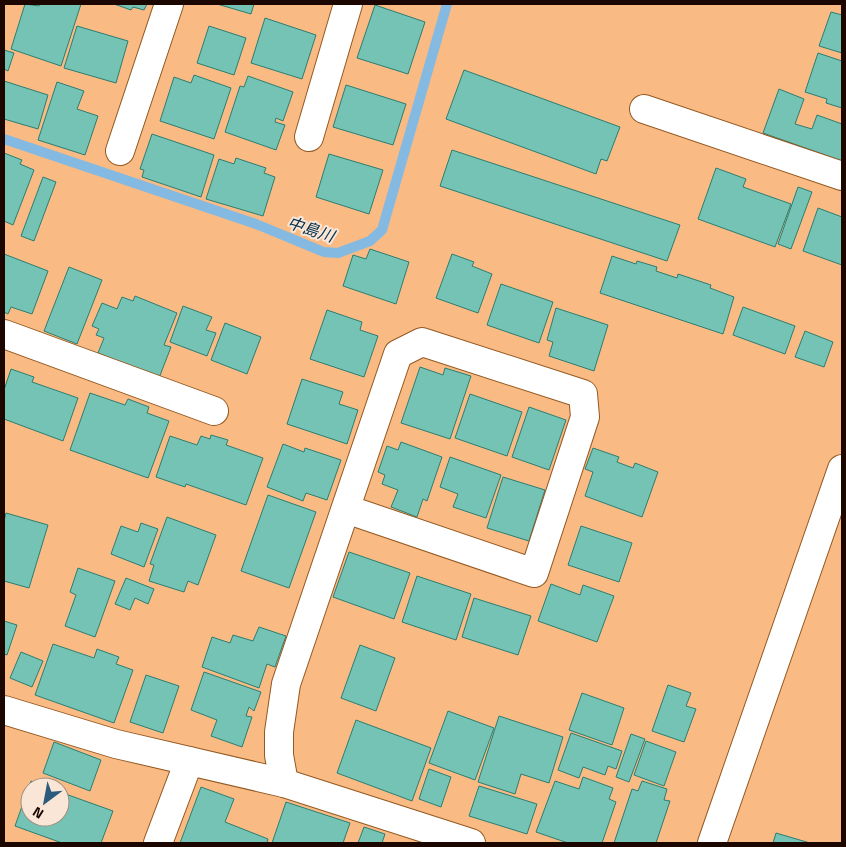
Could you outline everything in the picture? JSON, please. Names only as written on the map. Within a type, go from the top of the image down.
[{"type":"street","points":[[120,151],[169,4]]},
{"type":"street","points":[[309,137],[348,4]]},
{"type":"street","points":[[644,109],[842,176]]},
{"type":"street","points":[[4,334],[214,412]]},
{"type":"street","points":[[284,783],[279,756],[278,732],[286,684],[398,354],[422,342],[583,394],[585,417],[534,573],[346,509]]},
{"type":"street","points":[[712,843],[842,469]]},
{"type":"street","points":[[4,710],[116,744],[284,783],[471,843]]},
{"type":"street","points":[[158,843],[189,761]]},
{"type":"building","points":[[25,4],[39,6],[40,4],[81,4],[61,66],[11,49]]},
{"type":"building","points":[[114,4],[147,4],[144,10],[133,7],[131,10]]},
{"type":"building","points":[[217,4],[254,4],[251,14]]},
{"type":"building","points":[[375,5],[425,22],[408,74],[357,58]]},
{"type":"building","points":[[831,12],[842,15],[842,53],[819,46]]},
{"type":"building","points":[[265,18],[316,35],[302,79],[251,63]]},
{"type":"building","points":[[77,26],[128,41],[116,83],[64,68]]},
{"type":"building","points":[[209,26],[246,38],[234,75],[197,63]]},
{"type":"building","points":[[4,50],[14,53],[8,71],[4,69]]},
{"type":"building","points":[[818,53],[842,61],[842,108],[826,103],[827,99],[805,92]]},
{"type":"building","points":[[464,70],[620,127],[607,161],[601,159],[596,174],[446,119]]},
{"type":"building","points":[[194,75],[231,88],[214,139],[160,121],[174,77],[191,83]]},
{"type":"building","points":[[248,76],[293,92],[283,121],[276,118],[275,122],[285,125],[276,150],[225,132],[240,86],[244,87]]},
{"type":"building","points":[[4,81],[48,95],[38,129],[4,119]]},
{"type":"building","points":[[57,82],[84,91],[77,109],[98,116],[85,155],[38,140]]},
{"type":"building","points":[[346,85],[406,104],[393,145],[333,127]]},
{"type":"building","points":[[779,89],[804,99],[795,124],[812,129],[817,115],[842,124],[842,161],[763,133]]},
{"type":"building","points":[[152,134],[214,155],[201,197],[142,177],[144,170],[140,169]]},
{"type":"building","points":[[452,150],[680,225],[667,261],[440,186]]},
{"type":"building","points":[[4,153],[22,160],[20,164],[34,170],[13,225],[4,221]]},
{"type":"building","points":[[329,154],[383,170],[369,214],[316,197]]},
{"type":"building","points":[[236,158],[266,168],[264,173],[275,177],[263,216],[206,199],[219,159],[234,164]]},
{"type":"building","points":[[716,168],[746,179],[743,187],[791,204],[775,247],[698,219]]},
{"type":"building","points":[[43,177],[56,182],[34,241],[21,236]]},
{"type":"building","points":[[798,187],[812,192],[791,249],[778,244]]},
{"type":"building","points":[[818,208],[842,217],[842,265],[803,251]]},
{"type":"building","points":[[370,249],[409,262],[396,304],[343,286],[353,255],[366,259]]},
{"type":"building","points":[[4,254],[48,271],[32,314],[11,307],[8,314],[4,312]]},
{"type":"building","points":[[452,254],[474,262],[472,266],[492,274],[478,313],[436,298]]},
{"type":"building","points":[[612,256],[636,264],[637,261],[657,267],[656,271],[677,278],[678,274],[711,285],[710,288],[734,297],[723,334],[600,293]]},
{"type":"building","points":[[69,267],[102,280],[77,344],[44,331]]},
{"type":"building","points":[[501,284],[553,302],[539,343],[487,325]]},
{"type":"building","points":[[135,296],[177,313],[164,345],[171,347],[159,378],[98,353],[104,338],[96,335],[99,329],[92,326],[102,303],[117,309],[122,297],[133,301]]},
{"type":"building","points":[[183,306],[212,317],[206,330],[216,333],[207,356],[170,342]]},
{"type":"building","points":[[743,307],[795,326],[785,354],[733,335]]},
{"type":"building","points":[[556,308],[608,325],[594,371],[549,356],[553,342],[547,340]]},
{"type":"building","points":[[327,310],[362,322],[360,330],[378,336],[364,377],[310,359]]},
{"type":"building","points":[[225,323],[261,337],[247,374],[211,360]]},
{"type":"building","points":[[805,331],[833,342],[824,367],[795,357]]},
{"type":"building","points":[[420,367],[443,375],[445,368],[471,376],[450,439],[401,423]]},
{"type":"building","points":[[11,369],[34,377],[32,382],[78,398],[63,441],[4,419],[4,390]]},
{"type":"building","points":[[302,379],[343,392],[339,404],[358,410],[347,444],[287,424]]},
{"type":"building","points":[[90,393],[125,405],[128,399],[149,407],[147,413],[169,421],[148,478],[70,450]]},
{"type":"building","points":[[470,394],[522,412],[507,456],[455,438]]},
{"type":"building","points":[[529,407],[566,420],[549,470],[512,457]]},
{"type":"building","points":[[211,435],[228,440],[226,445],[263,458],[246,505],[186,484],[185,487],[156,477],[170,436],[197,445],[201,436],[210,439]]},
{"type":"building","points":[[401,442],[442,457],[427,501],[423,499],[417,517],[391,507],[398,490],[382,484],[385,475],[378,472],[387,446],[398,450]]},
{"type":"building","points":[[283,444],[304,452],[305,448],[341,460],[327,500],[306,493],[303,501],[267,487]]},
{"type":"building","points":[[593,448],[619,457],[617,462],[633,468],[635,463],[658,472],[642,517],[585,496],[593,472],[585,469]]},
{"type":"building","points":[[450,457],[501,475],[486,518],[453,507],[458,494],[440,487]]},
{"type":"building","points":[[503,477],[545,490],[529,541],[487,528]]},
{"type":"building","points":[[268,495],[316,512],[289,588],[241,571]]},
{"type":"building","points":[[6,513],[48,525],[29,588],[4,581],[4,521]]},
{"type":"building","points":[[167,517],[216,535],[198,585],[188,581],[184,592],[149,581],[154,565],[150,564]]},
{"type":"building","points":[[141,523],[158,529],[144,567],[111,554],[121,526],[138,532]]},
{"type":"building","points":[[581,526],[632,543],[619,582],[568,565]]},
{"type":"building","points":[[349,552],[410,573],[394,619],[333,597]]},
{"type":"building","points":[[78,568],[115,581],[95,637],[65,626],[76,595],[70,592]]},
{"type":"building","points":[[417,576],[471,594],[456,640],[402,622]]},
{"type":"building","points":[[126,578],[154,589],[148,604],[135,598],[130,610],[115,604]]},
{"type":"building","points":[[551,584],[580,595],[583,585],[614,596],[597,642],[538,621]]},
{"type":"building","points":[[474,598],[531,616],[518,655],[462,637]]},
{"type":"building","points":[[4,621],[17,625],[7,655],[4,654]]},
{"type":"building","points":[[259,627],[286,636],[275,667],[267,664],[259,688],[202,667],[212,637],[230,643],[233,635],[253,641]]},
{"type":"building","points":[[53,644],[94,658],[97,649],[119,657],[116,664],[133,670],[114,723],[35,695]]},
{"type":"building","points":[[360,645],[395,658],[376,711],[341,698]]},
{"type":"building","points":[[21,652],[43,661],[32,687],[10,678]]},
{"type":"building","points":[[204,672],[261,692],[254,711],[249,707],[246,716],[252,717],[242,747],[211,736],[217,720],[191,710]]},
{"type":"building","points":[[146,675],[179,686],[163,733],[130,722]]},
{"type":"building","points":[[668,685],[691,693],[686,706],[696,709],[684,742],[652,731]]},
{"type":"building","points":[[582,693],[624,708],[612,745],[569,730]]},
{"type":"building","points":[[448,711],[494,728],[475,780],[429,763]]},
{"type":"building","points":[[499,716],[563,737],[549,783],[521,774],[515,794],[478,782]]},
{"type":"building","points":[[356,720],[431,748],[412,801],[337,773]]},
{"type":"building","points":[[571,733],[622,751],[616,769],[608,766],[605,775],[583,767],[579,778],[558,770]]},
{"type":"building","points":[[631,734],[645,739],[629,782],[616,777]]},
{"type":"building","points":[[646,741],[676,752],[664,786],[634,775]]},
{"type":"building","points":[[54,742],[101,760],[90,791],[70,783],[70,777],[53,777],[43,773]]},
{"type":"building","points":[[429,769],[451,777],[441,807],[419,799]]},
{"type":"building","points":[[583,777],[613,788],[609,799],[616,802],[602,843],[568,843],[536,832],[555,781],[579,789]]},
{"type":"building","points":[[642,781],[667,789],[664,800],[670,801],[656,843],[614,843],[632,789],[638,791]]},
{"type":"building","points":[[479,786],[537,804],[527,834],[469,816]]},
{"type":"building","points":[[201,787],[234,799],[225,822],[268,839],[267,843],[180,843]]},
{"type":"building","points":[[70,796],[113,811],[101,843],[62,843],[15,826],[20,812],[20,827],[70,827]]},
{"type":"building","points":[[286,802],[350,823],[343,843],[272,843]]},
{"type":"building","points":[[364,827],[385,834],[382,843],[358,843]]},
{"type":"building","points":[[776,833],[810,843],[773,843]]},
{"type":"waterway","name":"中島川","points":[[4,139],[256,224],[324,252],[338,253],[370,241],[382,230],[447,4]]}]
